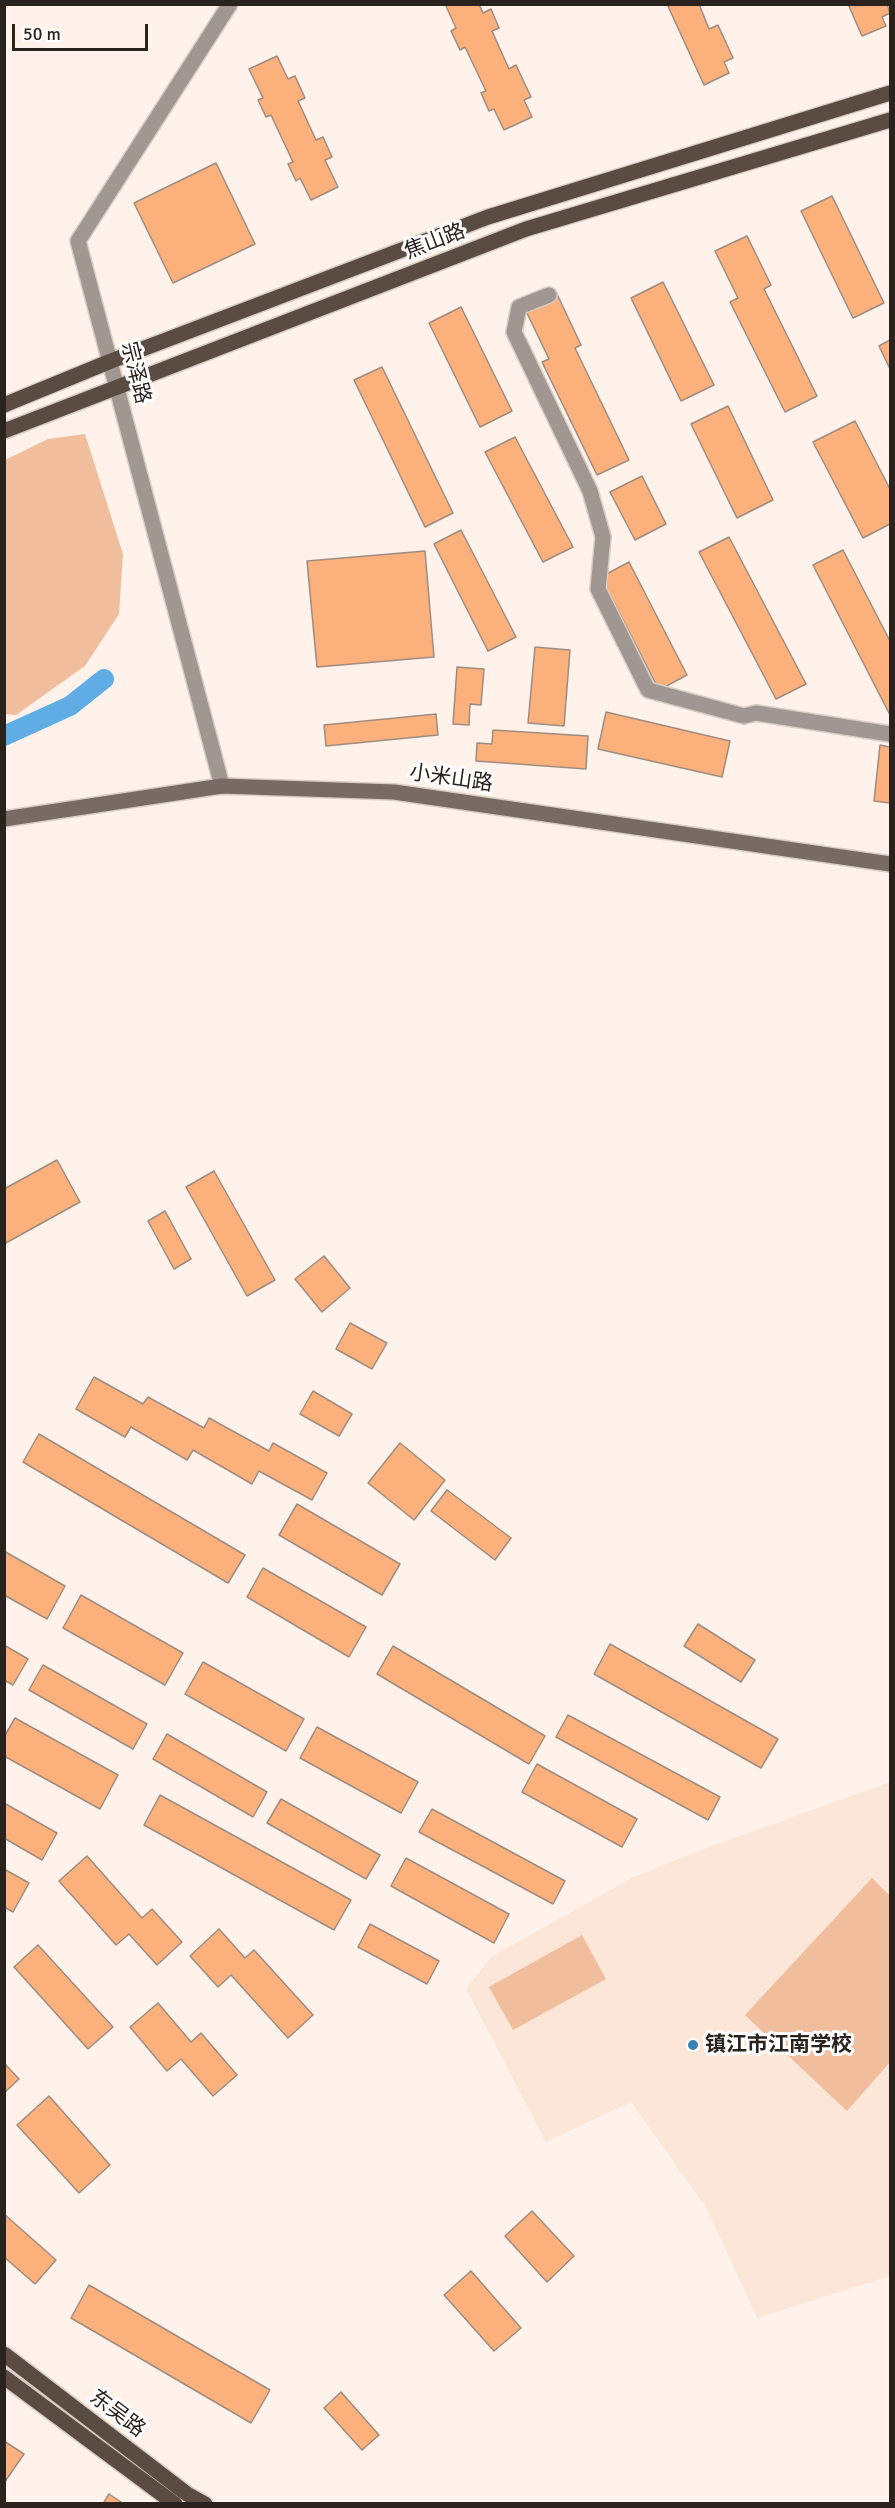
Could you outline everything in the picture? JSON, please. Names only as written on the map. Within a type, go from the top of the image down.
[{"type":"main road","name":"焦山路","points":[[4,405],[111,361],[488,217],[891,93]]},
{"type":"main road","name":"焦山路","points":[[4,431],[526,229],[891,120]]},
{"type":"main road","name":"东吴路","points":[[4,2354],[187,2494],[205,2504]]},
{"type":"main road","name":"东吴路","points":[[4,2377],[175,2504]]},
{"type":"street","name":"宗泽路","points":[[222,786],[78,241],[230,4]]},
{"type":"street","points":[[549,295],[519,307],[514,332],[590,491],[603,537],[598,589],[648,690],[744,716],[756,713],[891,734]]},
{"type":"street","name":"小米山路","points":[[4,819],[222,786],[394,792],[891,864]]},
{"type":"shaded area","points":[[85,434],[123,554],[119,614],[85,666],[16,715],[5,714],[5,460],[48,439]]},
{"type":"shaded area","name":"镇江市江南学校","points":[[890,1782],[890,2276],[757,2318],[707,2209],[631,2102],[546,2142],[466,1989],[491,1957],[632,1878],[693,1853]]},
{"type":"shaded area","points":[[872,1878],[890,1896],[890,2062],[847,2111],[745,2015]]},
{"type":"shaded area","points":[[582,1935],[606,1979],[513,2030],[489,1987]]},
{"type":"building","points":[[445,4],[479,4],[483,13],[491,9],[499,28],[492,31],[509,69],[516,65],[531,97],[524,100],[532,117],[504,130],[494,109],[489,111],[481,93],[486,91],[465,47],[460,50],[451,31],[456,28]]},
{"type":"building","points":[[667,4],[699,4],[709,29],[718,25],[733,58],[724,62],[729,73],[704,85]]},
{"type":"building","points":[[848,4],[887,4],[890,13],[882,17],[886,26],[862,36]]},
{"type":"building","points":[[277,56],[288,79],[295,76],[305,98],[298,101],[316,140],[323,137],[332,157],[325,160],[338,187],[311,200],[300,178],[296,181],[288,164],[293,162],[271,115],[266,117],[258,100],[263,98],[249,69]]},
{"type":"building","points":[[216,163],[255,244],[173,283],[134,203]]},
{"type":"building","points":[[832,196],[884,303],[853,318],[801,211]]},
{"type":"building","points":[[747,236],[771,285],[764,289],[817,396],[785,412],[730,302],[738,298],[715,251]]},
{"type":"building","points":[[663,282],[714,385],[681,401],[631,298]]},
{"type":"building","points":[[557,294],[581,345],[575,348],[629,460],[597,475],[542,362],[549,359],[525,309]]},
{"type":"building","points":[[461,307],[512,411],[480,427],[429,323]]},
{"type":"building","points":[[890,340],[890,369],[879,346]]},
{"type":"building","points":[[382,367],[453,513],[425,527],[354,380]]},
{"type":"building","points":[[728,406],[773,500],[737,518],[691,424]]},
{"type":"building","points":[[855,421],[890,489],[890,524],[863,538],[813,442]]},
{"type":"building","points":[[515,437],[573,547],[543,562],[485,452]]},
{"type":"building","points":[[642,476],[666,524],[635,540],[610,492]]},
{"type":"building","points":[[461,530],[516,637],[488,651],[434,544]]},
{"type":"building","points":[[729,537],[806,684],[776,699],[699,552]]},
{"type":"building","points":[[843,550],[890,641],[890,715],[813,565]]},
{"type":"building","points":[[425,551],[434,657],[317,667],[307,561]]},
{"type":"building","points":[[629,562],[687,675],[659,690],[601,577]]},
{"type":"building","points":[[535,647],[570,650],[564,726],[528,723]]},
{"type":"building","points":[[457,667],[484,669],[481,705],[470,704],[469,725],[453,724]]},
{"type":"building","points":[[606,712],[730,741],[722,777],[598,749]]},
{"type":"building","points":[[436,714],[438,735],[326,746],[324,725]]},
{"type":"building","points":[[493,730],[588,736],[586,769],[476,761],[477,743],[492,744]]},
{"type":"building","points":[[880,745],[890,747],[890,803],[874,801]]},
{"type":"building","points":[[57,1160],[80,1202],[4,1244],[4,1189]]},
{"type":"building","points":[[214,1171],[275,1280],[247,1296],[186,1187]]},
{"type":"building","points":[[165,1211],[191,1259],[174,1269],[148,1221]]},
{"type":"building","points":[[324,1256],[350,1288],[322,1312],[295,1279]]},
{"type":"building","points":[[350,1323],[387,1343],[372,1369],[336,1349]]},
{"type":"building","points":[[94,1377],[143,1404],[148,1397],[204,1428],[209,1418],[269,1451],[273,1443],[327,1473],[312,1500],[259,1471],[252,1484],[193,1450],[187,1460],[131,1427],[125,1437],[76,1409]]},
{"type":"building","points":[[313,1391],[352,1414],[339,1436],[300,1414]]},
{"type":"building","points":[[39,1434],[245,1555],[228,1583],[23,1462]]},
{"type":"building","points":[[400,1443],[445,1480],[414,1520],[368,1483]]},
{"type":"building","points":[[447,1490],[511,1538],[495,1560],[431,1511]]},
{"type":"building","points":[[297,1504],[400,1564],[382,1595],[279,1535]]},
{"type":"building","points":[[4,1551],[65,1586],[47,1619],[4,1595]]},
{"type":"building","points":[[263,1568],[366,1627],[349,1657],[247,1597]]},
{"type":"building","points":[[81,1595],[183,1653],[165,1685],[63,1628]]},
{"type":"building","points":[[698,1624],[755,1660],[741,1682],[684,1646]]},
{"type":"building","points":[[610,1644],[778,1739],[761,1768],[594,1674]]},
{"type":"building","points":[[4,1645],[28,1659],[13,1685],[4,1680]]},
{"type":"building","points":[[393,1646],[545,1736],[529,1764],[377,1674]]},
{"type":"building","points":[[203,1662],[304,1719],[286,1751],[185,1694]]},
{"type":"building","points":[[43,1665],[147,1724],[133,1749],[29,1690]]},
{"type":"building","points":[[568,1715],[720,1797],[708,1820],[556,1737]]},
{"type":"building","points":[[15,1718],[118,1775],[100,1809],[4,1756],[4,1737]]},
{"type":"building","points":[[317,1727],[418,1782],[401,1813],[300,1758]]},
{"type":"building","points":[[167,1734],[267,1792],[253,1817],[153,1759]]},
{"type":"building","points":[[537,1764],[637,1819],[622,1847],[522,1792]]},
{"type":"building","points":[[160,1795],[351,1900],[334,1930],[144,1825]]},
{"type":"building","points":[[281,1799],[380,1855],[366,1879],[267,1823]]},
{"type":"building","points":[[4,1803],[57,1833],[42,1860],[4,1838]]},
{"type":"building","points":[[432,1809],[565,1881],[553,1904],[419,1832]]},
{"type":"building","points":[[87,1856],[142,1918],[152,1909],[182,1942],[157,1965],[129,1934],[116,1945],[59,1881]]},
{"type":"building","points":[[406,1858],[509,1914],[494,1943],[391,1886]]},
{"type":"building","points":[[4,1869],[29,1883],[13,1912],[4,1907]]},
{"type":"building","points":[[370,1924],[439,1961],[427,1984],[358,1947]]},
{"type":"building","points":[[219,1929],[245,1958],[254,1950],[313,2015],[288,2038],[231,1975],[218,1987],[190,1956]]},
{"type":"building","points":[[38,1945],[113,2027],[88,2049],[14,1967]]},
{"type":"building","points":[[158,2003],[191,2042],[201,2033],[237,2075],[213,2096],[181,2059],[167,2071],[130,2027]]},
{"type":"building","points":[[4,2063],[19,2079],[4,2093]]},
{"type":"building","points":[[49,2096],[110,2165],[79,2193],[17,2125]]},
{"type":"building","points":[[532,2211],[574,2256],[547,2282],[505,2236]]},
{"type":"building","points":[[4,2214],[56,2260],[35,2284],[4,2257]]},
{"type":"building","points":[[471,2271],[521,2328],[494,2351],[444,2295]]},
{"type":"building","points":[[89,2285],[270,2390],[251,2423],[71,2318]]},
{"type":"building","points":[[341,2392],[379,2435],[362,2450],[324,2408]]},
{"type":"building","points":[[4,2441],[24,2454],[4,2483]]},
{"type":"building","points":[[109,2494],[124,2504],[103,2504]]},
{"type":"waterway","points":[[4,736],[70,706],[104,679]]},
{"type":"place","name":"镇江市江南学校","points":[[693,2045]]}]
